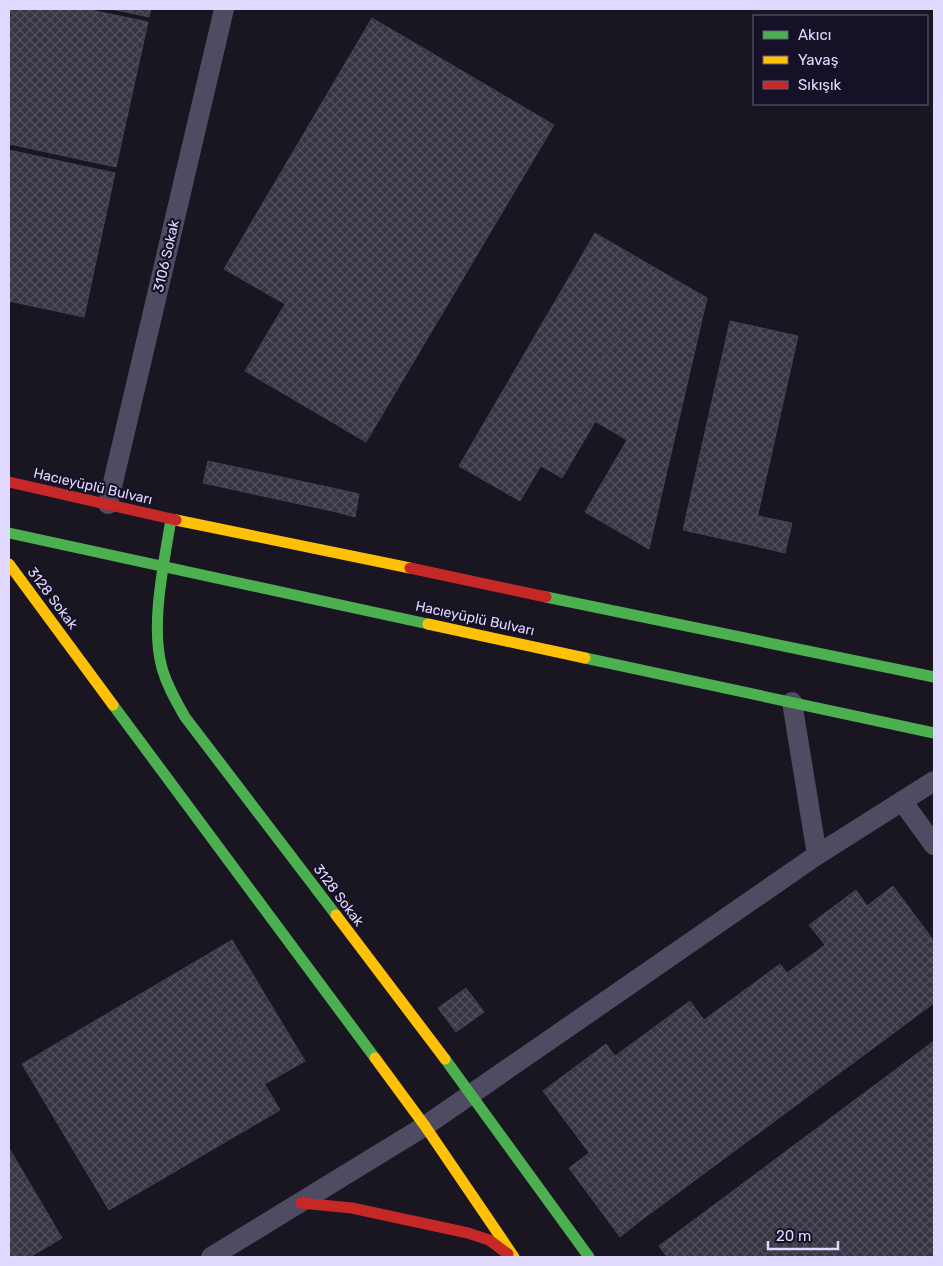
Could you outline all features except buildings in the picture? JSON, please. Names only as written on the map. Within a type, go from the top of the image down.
[{"type":"street","name":"3106 Sokak","points":[[108,504],[224,9]]},
{"type":"street","name":"Hacıeyüplü Bulvarı","points":[[9,482],[171,519],[934,677]]},
{"type":"street","name":"3128 Sokak","points":[[171,519],[158,626],[160,661],[169,690],[185,717],[472,1094],[589,1257]]},
{"type":"street","name":"Hacıeyüplü Bulvarı","points":[[9,533],[934,733]]},
{"type":"street","name":"3128 Sokak","points":[[9,564],[425,1126],[513,1257]]},
{"type":"street","points":[[792,702],[817,855]]},
{"type":"street","points":[[211,1257],[425,1126],[817,855],[934,781]]},
{"type":"street","points":[[902,801],[934,845]]},
{"type":"street","points":[[301,1203],[328,1204],[352,1208],[468,1233],[488,1240],[513,1257]]},
{"type":"traffic: fast","points":[[171,519],[159,594],[157,633],[162,668],[166,681],[185,717],[336,915]]},
{"type":"traffic: fast","points":[[9,533],[428,624]]},
{"type":"traffic: fast","points":[[546,597],[934,677]]},
{"type":"traffic: fast","points":[[585,658],[934,733]]},
{"type":"traffic: fast","points":[[113,705],[375,1058]]},
{"type":"traffic: fast","points":[[445,1059],[589,1257]]},
{"type":"traffic: slow","points":[[176,520],[410,568]]},
{"type":"traffic: slow","points":[[9,564],[113,705]]},
{"type":"traffic: slow","points":[[428,624],[585,658]]},
{"type":"traffic: slow","points":[[336,915],[445,1059]]},
{"type":"traffic: slow","points":[[375,1058],[425,1126],[514,1257]]},
{"type":"traffic: jam","points":[[9,482],[176,520]]},
{"type":"traffic: jam","points":[[410,568],[546,597]]},
{"type":"traffic: jam","points":[[301,1203],[352,1208],[468,1233],[489,1240],[508,1254]]}]
